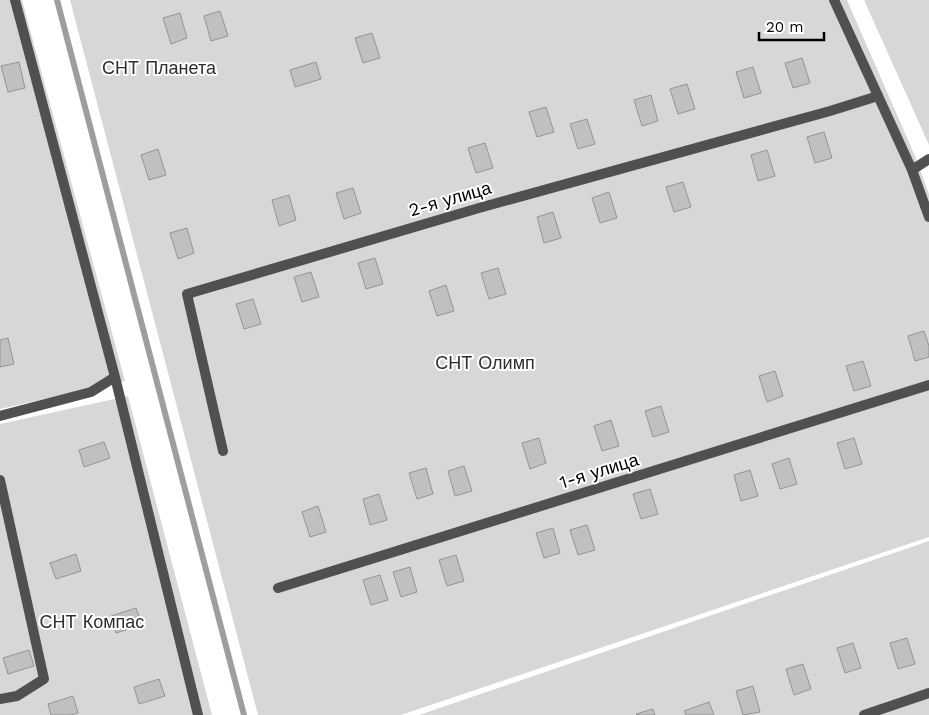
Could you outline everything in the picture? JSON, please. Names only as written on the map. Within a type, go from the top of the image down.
[{"type":"street","points":[[15,0],[115,377],[198,715]]},
{"type":"street","points":[[834,0],[912,170],[929,217]]},
{"type":"street","name":"2-я улица","points":[[223,450],[187,294],[479,208],[830,112],[878,96]]},
{"type":"street","points":[[912,170],[929,159]]},
{"type":"street","points":[[0,416],[91,392],[115,377]]},
{"type":"street","name":"1-я улица","points":[[278,588],[929,385]]},
{"type":"street","points":[[0,480],[44,679],[17,696],[0,699]]},
{"type":"street","points":[[864,715],[929,693]]},
{"type":"green space","points":[[0,0],[22,0],[125,381],[0,409]]},
{"type":"green space","name":"СНТ Олимп","points":[[70,0],[847,0],[915,156],[929,194],[929,537],[401,715],[258,715]]},
{"type":"green space","points":[[864,0],[929,0],[929,145],[925,136]]},
{"type":"green space","name":"СНТ Компас","points":[[128,396],[212,715],[0,715],[0,424]]},
{"type":"green space","points":[[929,541],[929,715],[419,715]]},
{"type":"building","points":[[220,11],[228,36],[211,41],[204,16]]},
{"type":"building","points":[[180,13],[187,38],[171,44],[163,18]]},
{"type":"building","points":[[372,33],[380,58],[363,63],[355,38]]},
{"type":"building","points":[[802,58],[810,83],[793,88],[785,63]]},
{"type":"building","points":[[19,62],[25,88],[8,92],[1,66]]},
{"type":"building","points":[[316,62],[321,79],[295,87],[290,70]]},
{"type":"building","points":[[753,67],[761,93],[744,98],[736,72]]},
{"type":"building","points":[[687,84],[695,109],[678,114],[670,89]]},
{"type":"building","points":[[651,95],[658,121],[642,126],[634,100]]},
{"type":"building","points":[[546,107],[554,132],[537,137],[529,112]]},
{"type":"building","points":[[587,119],[595,144],[578,149],[570,124]]},
{"type":"building","points":[[824,132],[832,158],[815,163],[807,137]]},
{"type":"building","points":[[485,143],[493,168],[476,173],[468,148]]},
{"type":"building","points":[[158,149],[166,175],[149,180],[141,155]]},
{"type":"building","points":[[767,150],[775,176],[758,181],[751,155]]},
{"type":"building","points":[[683,182],[691,207],[674,212],[666,187]]},
{"type":"building","points":[[353,188],[361,213],[344,219],[336,193]]},
{"type":"building","points":[[609,192],[617,218],[600,223],[592,198]]},
{"type":"building","points":[[289,195],[296,220],[279,226],[272,200]]},
{"type":"building","points":[[553,212],[561,238],[544,243],[537,217]]},
{"type":"building","points":[[187,228],[194,253],[178,259],[170,233]]},
{"type":"building","points":[[375,258],[383,284],[366,289],[358,263]]},
{"type":"building","points":[[498,268],[506,294],[489,299],[481,273]]},
{"type":"building","points":[[311,272],[319,297],[302,302],[294,277]]},
{"type":"building","points":[[446,285],[454,311],[437,316],[429,291]]},
{"type":"building","points":[[253,299],[261,324],[244,329],[236,304]]},
{"type":"building","points":[[924,331],[929,346],[929,357],[915,361],[908,336]]},
{"type":"building","points":[[8,338],[14,364],[0,367],[0,340]]},
{"type":"building","points":[[863,361],[871,386],[854,391],[846,366]]},
{"type":"building","points":[[775,371],[783,396],[767,402],[759,376]]},
{"type":"building","points":[[661,406],[669,432],[653,437],[645,411]]},
{"type":"building","points":[[611,420],[619,446],[602,451],[594,426]]},
{"type":"building","points":[[539,438],[546,463],[530,469],[522,443]]},
{"type":"building","points":[[854,438],[862,464],[845,469],[837,443]]},
{"type":"building","points":[[104,442],[110,458],[84,467],[79,450]]},
{"type":"building","points":[[789,458],[797,484],[780,489],[772,464]]},
{"type":"building","points":[[464,466],[472,491],[455,496],[448,471]]},
{"type":"building","points":[[426,468],[433,494],[417,499],[409,473]]},
{"type":"building","points":[[750,470],[758,496],[741,501],[734,475]]},
{"type":"building","points":[[650,489],[658,514],[641,519],[633,494]]},
{"type":"building","points":[[379,494],[387,520],[370,525],[363,499]]},
{"type":"building","points":[[318,506],[326,532],[310,537],[302,512]]},
{"type":"building","points":[[587,525],[595,550],[578,555],[570,530]]},
{"type":"building","points":[[553,528],[560,553],[544,558],[536,533]]},
{"type":"building","points":[[76,554],[81,571],[56,579],[50,563]]},
{"type":"building","points":[[456,555],[464,581],[447,586],[439,560]]},
{"type":"building","points":[[410,567],[417,592],[401,597],[393,572]]},
{"type":"building","points":[[380,575],[388,600],[371,605],[363,580]]},
{"type":"building","points":[[136,608],[142,625],[116,633],[111,616]]},
{"type":"building","points":[[907,638],[915,664],[898,669],[890,643]]},
{"type":"building","points":[[853,643],[861,668],[845,673],[837,648]]},
{"type":"building","points":[[29,650],[34,666],[8,674],[3,658]]},
{"type":"building","points":[[803,664],[811,689],[794,695],[786,669]]},
{"type":"building","points":[[159,679],[165,696],[139,704],[134,687]]},
{"type":"building","points":[[753,686],[760,712],[743,715],[736,691]]},
{"type":"building","points":[[73,696],[78,713],[51,715],[48,704]]},
{"type":"building","points":[[709,702],[714,715],[686,715],[684,711]]},
{"type":"building","points":[[653,709],[655,715],[636,714]]},
{"type":"waterway","points":[[57,0],[244,715]]},
{"type":"park label","name":"СНТ Планета","points":[[159,68]]}]
